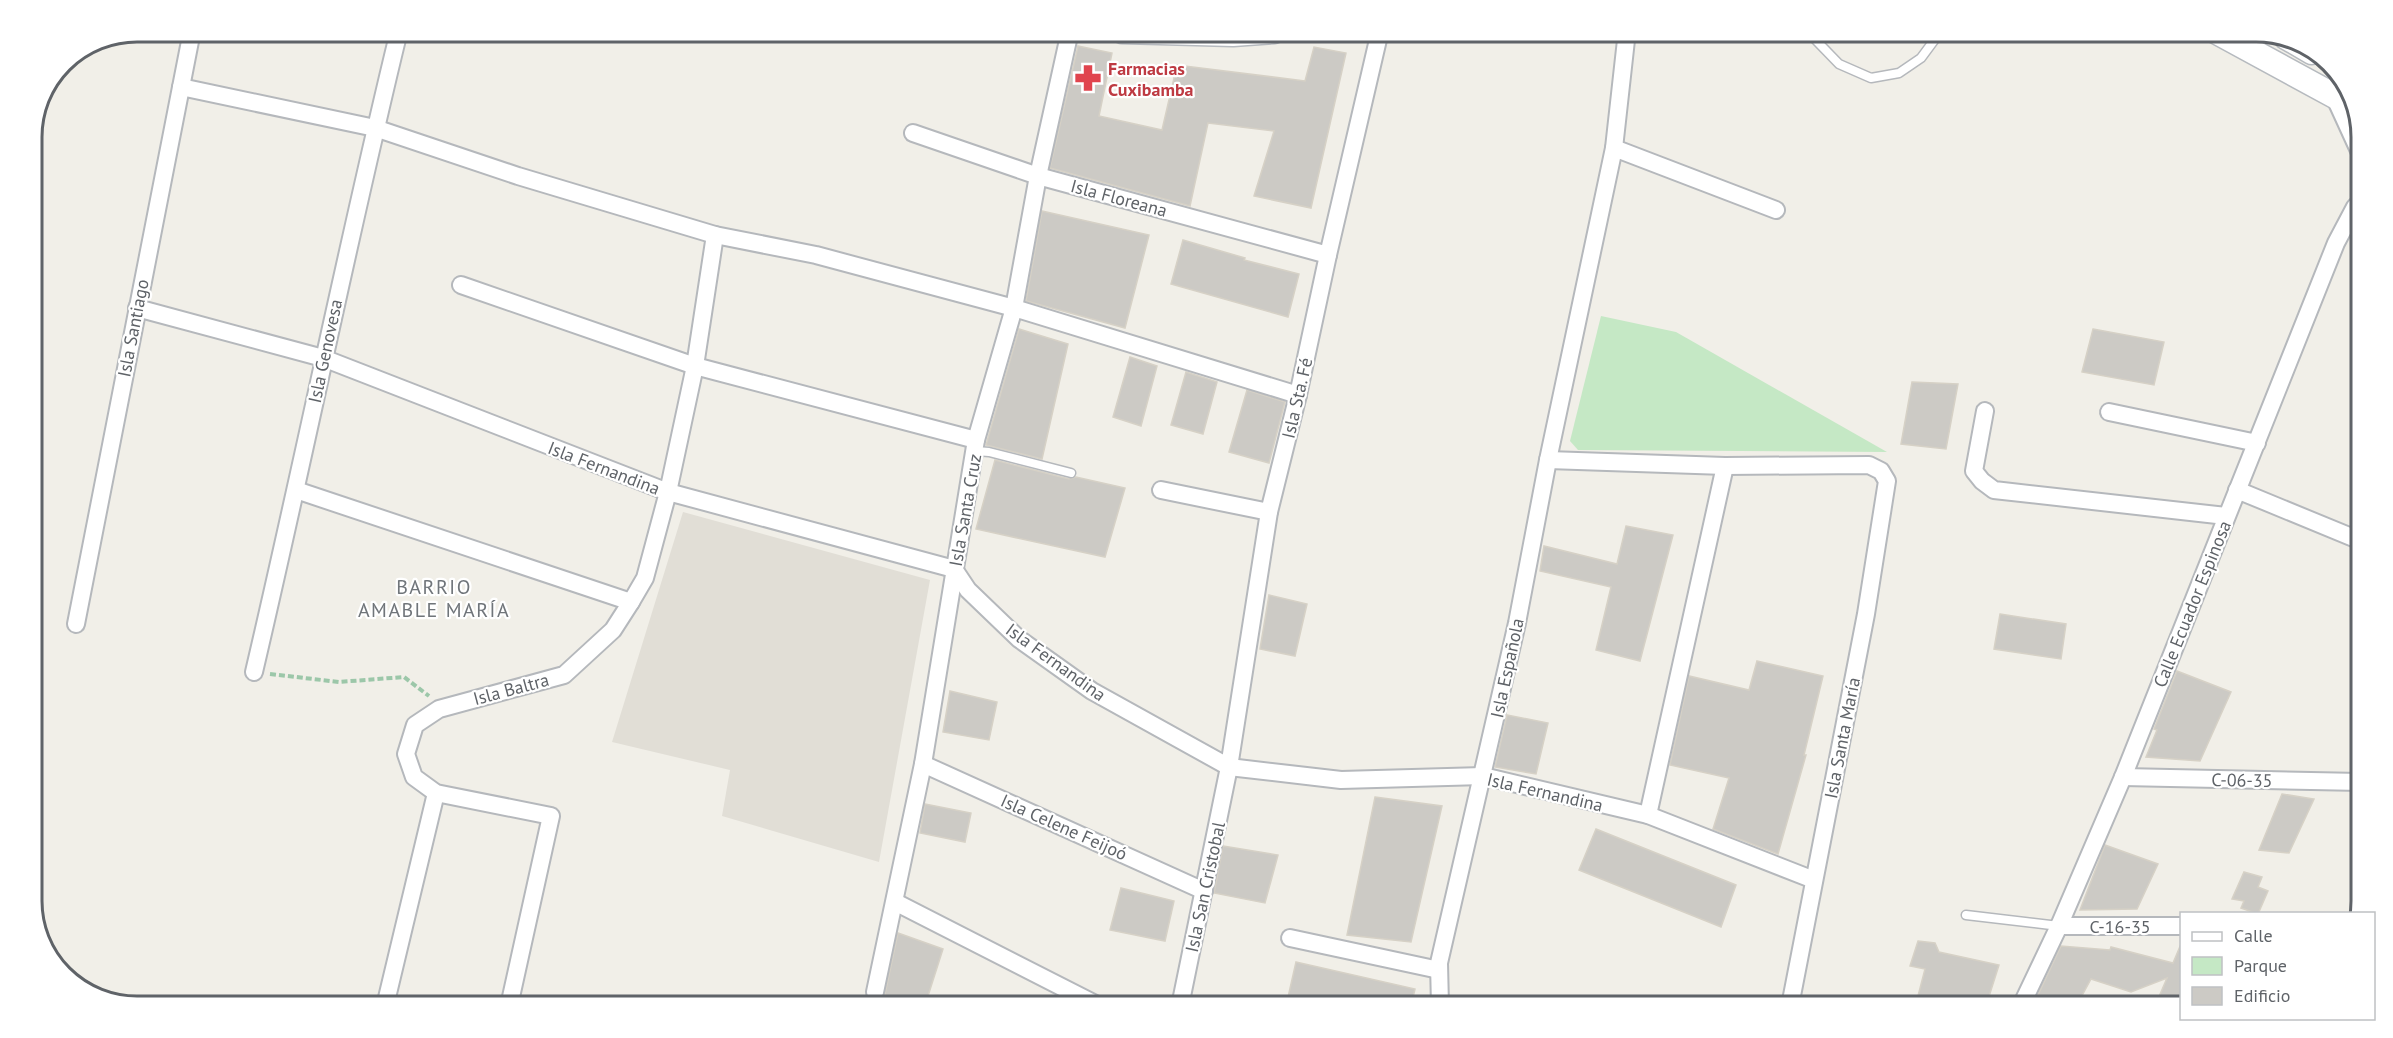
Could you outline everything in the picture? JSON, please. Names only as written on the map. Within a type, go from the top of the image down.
[{"type":"main road","points":[[2234,42],[2343,101]]},
{"type":"street","name":"Isla Santiago","points":[[76,624],[190,42]]},
{"type":"street","name":"Isla Genovesa","points":[[254,672],[296,490],[323,358],[397,42]]},
{"type":"street","name":"Isla Santa Cruz","points":[[875,992],[923,764],[945,643],[954,569],[976,445],[1014,308],[1038,176],[1068,42]]},
{"type":"street","name":"Isla Sta. Fé","points":[[1229,767],[1269,512],[1378,42]]},
{"type":"street","name":"Isla Española","points":[[1440,996],[1439,963],[1517,623],[1548,460],[1614,148],[1626,42]]},
{"type":"street","points":[[181,87],[375,129],[518,176],[716,235],[816,255],[1014,308],[1298,394]]},
{"type":"street","name":"Isla Floreana","points":[[913,133],[1038,176],[1328,255]]},
{"type":"street","points":[[1614,148],[1776,210]]},
{"type":"street","name":"Calle Ecuador Espinosa","points":[[2025,996],[2059,926],[2123,777],[2336,243],[2351,215]]},
{"type":"street","name":"Isla Baltra","points":[[511,996],[551,816],[436,793],[414,777],[406,754],[416,725],[439,709],[564,675],[613,630],[631,602],[645,578],[668,492],[695,366],[716,235]]},
{"type":"street","points":[[461,285],[695,366],[976,445]]},
{"type":"street","name":"Isla Fernandina","points":[[137,308],[323,358],[668,492],[954,569],[968,590],[1019,639],[1092,691],[1229,767],[1341,780],[1483,776],[1648,816],[1814,880]]},
{"type":"street","points":[[1985,411],[1974,471],[1994,490],[2226,516]]},
{"type":"street","points":[[2109,412],[2257,443]]},
{"type":"street","points":[[1548,460],[1725,466],[1648,816]]},
{"type":"street","name":"Isla Santa María","points":[[1725,466],[1869,465],[1881,471],[1887,481],[1866,614],[1792,996]]},
{"type":"street","points":[[296,490],[631,602]]},
{"type":"street","points":[[1161,490],[1269,512]]},
{"type":"street","points":[[2237,490],[2351,537]]},
{"type":"street","name":"Isla Celene Feijoó","points":[[923,764],[1204,891]]},
{"type":"street","name":"Isla San Cristobal","points":[[1182,996],[1229,767]]},
{"type":"street","name":"C-06-35","points":[[2123,777],[2351,782]]},
{"type":"street","points":[[387,996],[436,793]]},
{"type":"street","points":[[895,902],[1079,996]]},
{"type":"street","name":"C-16-35","points":[[2059,926],[2180,926]]},
{"type":"street","points":[[1290,938],[1439,970]]},
{"type":"lane","points":[[1817,42],[1839,64],[1871,78],[1899,73],[1921,58],[1933,42]]},
{"type":"lane","points":[[976,445],[989,452],[1071,473]]},
{"type":"lane","points":[[1965,915],[2059,926]]},
{"type":"path","points":[[254,672],[339,682],[404,677],[427,693],[439,709]]},
{"type":"shaded area","points":[[683,512],[930,580],[879,862],[722,816],[730,770],[612,742]]},
{"type":"green space","points":[[1601,316],[1676,332],[1887,452],[1578,450],[1570,441]]},
{"type":"building","points":[[1078,46],[1112,53],[1099,116],[1162,130],[1177,65],[1305,81],[1314,47],[1346,53],[1311,208],[1254,196],[1274,131],[1208,123],[1190,206],[1050,168]]},
{"type":"building","points":[[1042,211],[1149,235],[1125,328],[1026,301]]},
{"type":"building","points":[[1183,240],[1245,258],[1244,260],[1299,274],[1288,317],[1171,284]]},
{"type":"building","points":[[1019,329],[1068,344],[1042,459],[986,445]]},
{"type":"building","points":[[2093,329],[2164,342],[2154,385],[2082,372]]},
{"type":"building","points":[[1130,357],[1157,366],[1141,426],[1113,417]]},
{"type":"building","points":[[1186,372],[1217,382],[1203,434],[1171,425]]},
{"type":"building","points":[[1912,382],[1958,384],[1946,449],[1901,444]]},
{"type":"building","points":[[1247,390],[1285,402],[1269,463],[1229,452]]},
{"type":"building","points":[[995,460],[1069,479],[1076,477],[1125,488],[1105,557],[976,529]]},
{"type":"building","points":[[1626,526],[1673,535],[1640,661],[1596,650],[1611,587],[1540,571],[1544,546],[1617,564]]},
{"type":"building","points":[[1269,595],[1307,604],[1295,656],[1260,649]]},
{"type":"building","points":[[2000,614],[2066,624],[2061,659],[1994,649]]},
{"type":"building","points":[[1757,661],[1823,676],[1804,755],[1806,755],[1778,854],[1713,829],[1729,778],[1670,765],[1689,676],[1749,690]]},
{"type":"building","points":[[2177,671],[2231,692],[2200,761],[2146,757],[2157,730],[2154,729]]},
{"type":"building","points":[[950,691],[997,702],[989,740],[943,732]]},
{"type":"building","points":[[1507,715],[1548,723],[1536,774],[1495,767]]},
{"type":"building","points":[[2282,794],[2314,799],[2289,853],[2259,850]]},
{"type":"building","points":[[1375,797],[1442,806],[1411,942],[1347,935]]},
{"type":"building","points":[[925,804],[971,813],[965,842],[920,833]]},
{"type":"building","points":[[1596,829],[1736,885],[1721,927],[1579,870]]},
{"type":"building","points":[[2105,845],[2158,864],[2137,909],[2080,910]]},
{"type":"building","points":[[1223,846],[1278,855],[1265,903],[1214,893]]},
{"type":"building","points":[[2244,872],[2262,877],[2258,887],[2268,891],[2259,912],[2241,908],[2244,901],[2232,899]]},
{"type":"building","points":[[1121,888],[1174,901],[1165,941],[1110,930]]},
{"type":"building","points":[[898,933],[943,949],[928,996],[884,996]]},
{"type":"building","points":[[1918,941],[1935,943],[1939,952],[1999,965],[1989,996],[1918,996],[1925,969],[1910,966]]},
{"type":"building","points":[[2061,946],[2110,950],[2111,947],[2173,963],[2180,946],[2180,996],[2159,996],[2167,978],[2131,992],[2091,979],[2082,996],[2038,995]]},
{"type":"building","points":[[1296,962],[1415,989],[1413,996],[1288,996]]},
{"type":"place","name":"Farmacias Cuxibamba","points":[[1088,78]]},
{"type":"district","name":"BARRIO AMABLE MARÍA","points":[[434,598]]}]
